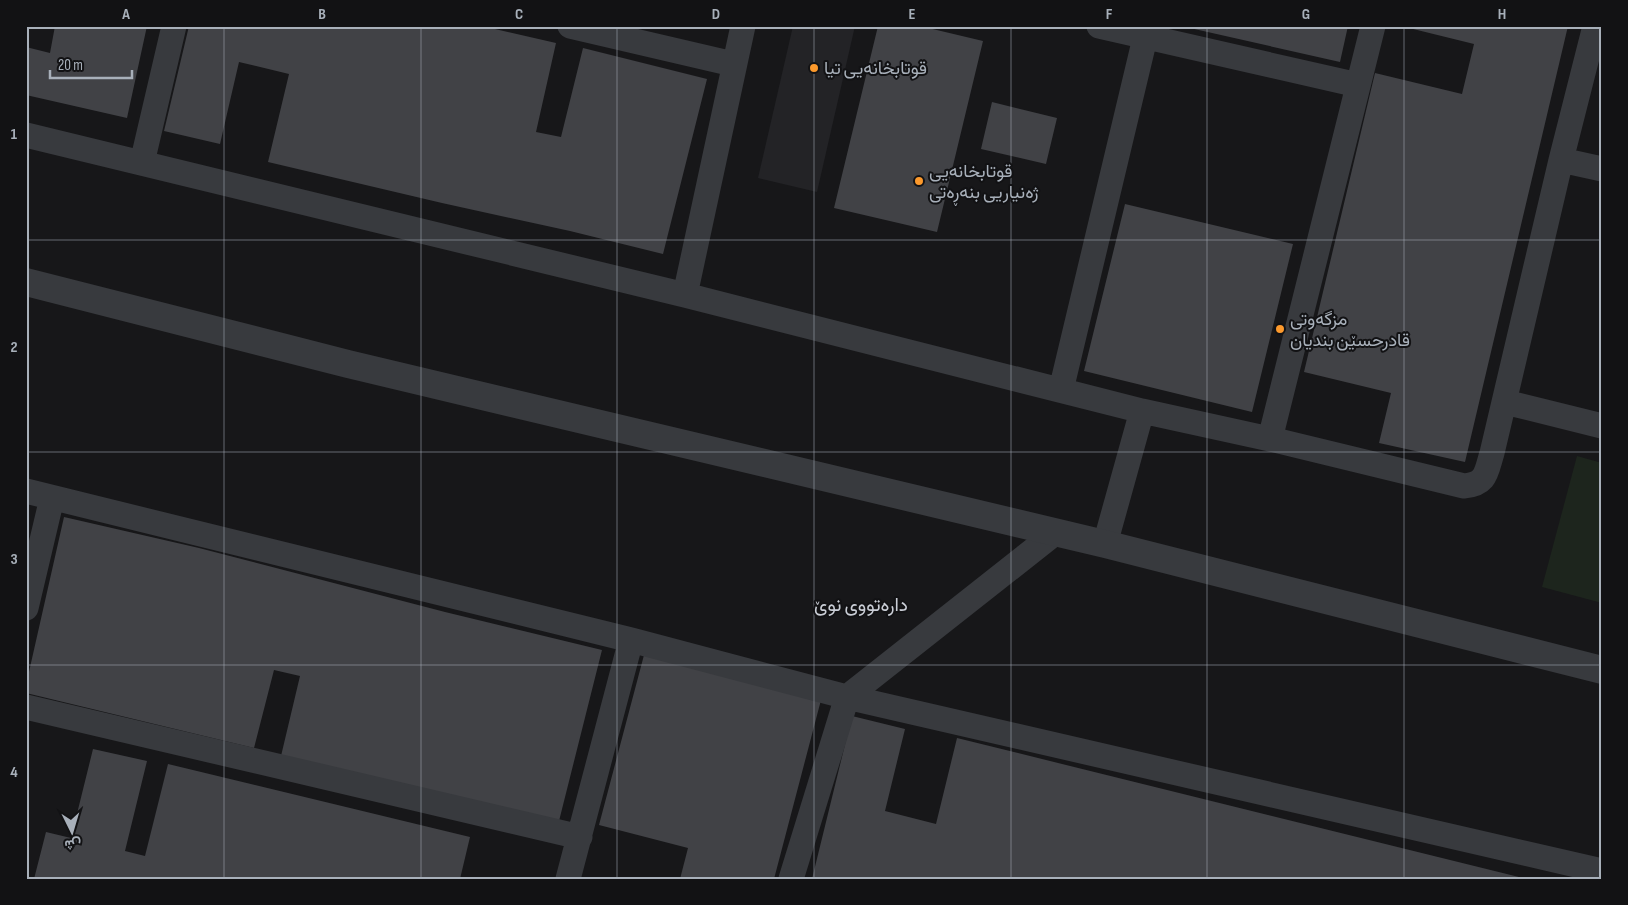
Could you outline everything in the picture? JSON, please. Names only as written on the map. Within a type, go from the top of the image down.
[{"type":"street","points":[[142,163],[174,26]]},
{"type":"street","points":[[570,26],[733,64]]},
{"type":"street","points":[[684,295],[742,26]]},
{"type":"street","points":[[1100,26],[1145,38],[1358,85]]},
{"type":"street","points":[[1270,439],[1373,26]]},
{"type":"street","points":[[26,135],[684,295],[1142,411],[1270,439],[1464,486],[1475,485],[1483,478],[1488,465],[1505,402],[1560,160],[1595,26]]},
{"type":"street","points":[[1061,390],[1145,38]]},
{"type":"street","points":[[1560,160],[1602,169]]},
{"type":"street","points":[[26,282],[348,364],[1105,544],[1602,670]]},
{"type":"street","points":[[1505,402],[1602,426]]},
{"type":"street","points":[[1105,544],[1142,411]]},
{"type":"street","points":[[26,491],[631,640],[847,697],[1597,873]]},
{"type":"street","points":[[26,608],[52,498]]},
{"type":"street","points":[[791,879],[847,697],[1055,533]]},
{"type":"street","points":[[568,879],[631,640]]},
{"type":"street","points":[[26,708],[580,837]]},
{"type":"shaded area","name":"قوتابخانەیی تیا","points":[[793,26],[855,26],[817,192],[758,178]]},
{"type":"shaded area","points":[[1577,456],[1602,463],[1602,603],[1542,587]]},
{"type":"building","points":[[55,26],[147,26],[127,118],[26,95],[26,47],[50,53]]},
{"type":"building","points":[[189,26],[482,26],[556,43],[536,132],[561,137],[583,48],[707,79],[663,254],[268,162],[289,74],[239,62],[220,144],[164,131]]},
{"type":"building","points":[[878,26],[920,26],[983,41],[937,232],[834,208]]},
{"type":"building","points":[[1181,26],[1348,26],[1340,62]]},
{"type":"building","points":[[1401,26],[1568,26],[1465,462],[1379,443],[1391,393],[1304,372],[1375,73],[1462,94],[1474,44]]},
{"type":"building","points":[[992,102],[1057,118],[1046,164],[981,149]]},
{"type":"building","points":[[1125,204],[1293,244],[1252,412],[1084,371]]},
{"type":"building","points":[[64,517],[199,548],[445,612],[602,650],[558,825],[281,756],[300,676],[274,670],[254,748],[26,693],[26,685]]},
{"type":"building","points":[[644,655],[821,700],[774,879],[680,879],[688,848],[599,825]]},
{"type":"building","points":[[852,716],[905,729],[885,811],[936,824],[957,738],[1527,879],[812,879]]},
{"type":"building","points":[[93,749],[147,761],[125,851],[145,856],[168,764],[470,837],[460,879],[34,879],[46,832],[71,838]]},
{"type":"place","name":"قوتابخانەیی تیا","points":[[814,68]]},
{"type":"place","name":"قوتابخانەیی ژەنیاریی بنەڕەتی","points":[[919,181]]},
{"type":"place","name":"مزگەوتی قادرحسێن بندیان","points":[[1280,329]]},
{"type":"district","name":"دارەتووی نوێ","points":[[861,604]]}]
